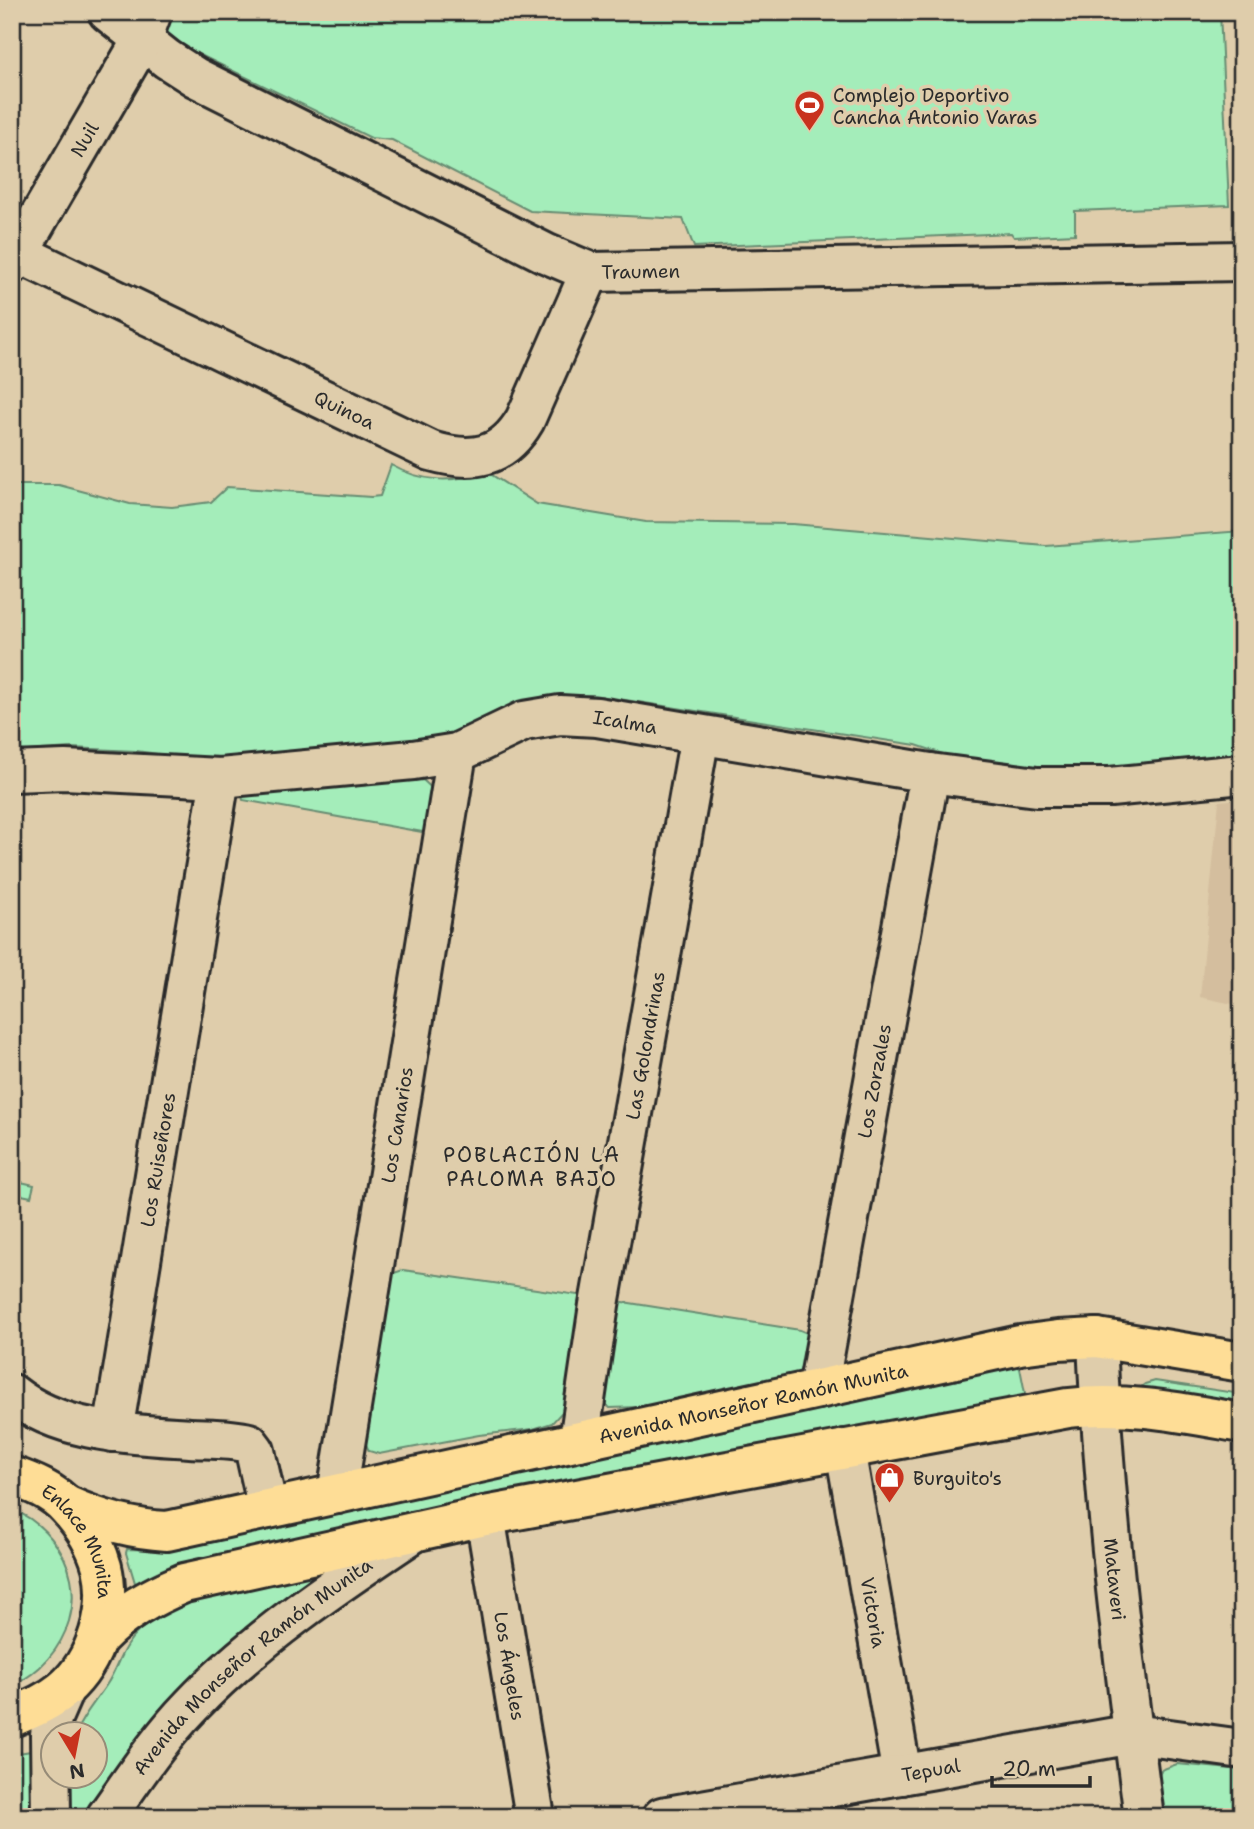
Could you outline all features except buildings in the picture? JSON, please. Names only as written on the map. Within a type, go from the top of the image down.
[{"type":"main road","name":"Avenida Monseñor Ramón Munita","points":[[66,1505],[99,1520],[167,1531],[1020,1345],[1058,1340],[1097,1338],[1242,1362]]},
{"type":"main road","name":"Avenida Monseñor Ramón Munita","points":[[98,1638],[117,1619],[150,1597],[184,1583],[485,1516],[1032,1414],[1101,1406],[1150,1408],[1242,1423]]},
{"type":"main road","name":"Enlace Munita","points":[[12,1476],[37,1485],[66,1505],[88,1534],[102,1567],[105,1602],[98,1638],[84,1665],[65,1688],[40,1706],[12,1717]]},
{"type":"street","name":"Traumen","points":[[108,12],[147,26],[195,77],[521,242],[590,272],[1242,261]]},
{"type":"street","name":"Nuil","points":[[15,256],[147,26]]},
{"type":"street","name":"Quinoa","points":[[15,256],[431,452],[470,458],[486,456],[516,436],[590,272]]},
{"type":"street","name":"Icalma","points":[[12,772],[65,770],[220,778],[412,760],[457,753],[524,721],[560,715],[597,717],[930,773],[1037,787],[1110,787],[1242,774]]},
{"type":"street","name":"Las Golondrinas","points":[[579,1441],[599,1305],[700,735]]},
{"type":"street","name":"Los Canarios","points":[[337,1494],[457,753]]},
{"type":"street","name":"Los Zorzales","points":[[818,1389],[930,773]]},
{"type":"street","name":"Los Ruiseñores","points":[[113,1432],[220,778]]},
{"type":"street","name":"Mataveri","points":[[1097,1338],[1101,1441],[1144,1817]]},
{"type":"street","points":[[12,1394],[61,1419],[113,1432],[249,1443],[255,1451],[268,1510]]},
{"type":"street","name":"Victoria","points":[[845,1449],[902,1775]]},
{"type":"street","name":"Los Ángeles","points":[[485,1516],[535,1817]]},
{"type":"street","name":"Avenida Monseñor Ramón Munita","points":[[106,1817],[174,1725],[203,1692],[272,1635],[358,1570],[415,1532]]},
{"type":"street","points":[[51,1817],[50,1735],[52,1718],[65,1688]]},
{"type":"street","name":"Tepual","points":[[662,1817],[1133,1734],[1242,1749]]},
{"type":"shaded area","points":[[1242,799],[1242,1006],[1200,997],[1219,801]]},
{"type":"green space","name":"Complejo Deportivo Cancha Antonio Varas","points":[[132,12],[1220,12],[1229,205],[1075,211],[1075,234],[1014,237],[1011,233],[694,247],[683,219],[530,211],[392,140],[371,138],[190,50],[160,34]]},
{"type":"green space","points":[[391,465],[413,475],[437,479],[461,478],[484,470],[537,504],[646,522],[793,524],[1046,546],[1242,531],[1242,764],[1067,776],[976,765],[916,745],[593,695],[544,696],[428,743],[204,760],[136,751],[71,748],[12,752],[12,485],[59,485],[130,504],[172,507],[211,502],[227,487],[371,497],[380,496]]},
{"type":"green space","points":[[423,780],[437,793],[428,833],[243,800],[242,796],[252,791]]},
{"type":"green space","points":[[12,1180],[34,1185],[31,1197],[12,1193]]},
{"type":"green space","points":[[403,1270],[585,1296],[567,1398],[562,1412],[552,1423],[533,1429],[479,1435],[379,1454],[369,1451],[364,1440],[391,1274]]},
{"type":"green space","points":[[617,1301],[800,1330],[812,1335],[807,1368],[784,1381],[638,1407],[610,1408],[602,1401]]},
{"type":"green space","points":[[1019,1363],[1025,1393],[1019,1398],[501,1493],[179,1565],[136,1586],[126,1553],[127,1549],[162,1550]]},
{"type":"green space","points":[[1155,1381],[1242,1394],[1242,1408],[1137,1390]]},
{"type":"green space","points":[[12,1510],[33,1521],[51,1538],[64,1558],[71,1579],[73,1600],[61,1641],[48,1659],[32,1674],[12,1686]]},
{"type":"green space","points":[[318,1571],[318,1575],[103,1796],[86,1817],[68,1817],[68,1790],[108,1790],[108,1720],[83,1720],[138,1631],[183,1603]]},
{"type":"green space","points":[[31,1751],[34,1817],[12,1817],[12,1754]]},
{"type":"green space","points":[[1177,1764],[1242,1770],[1242,1817],[1162,1817],[1158,1777],[1161,1770]]},
{"type":"place","name":"Complejo Deportivo Cancha Antonio Varas","points":[[810,133]]},
{"type":"place","name":"Burguito's","points":[[890,1505]]},
{"type":"district","name":"POBLACIÓN LA PALOMA BAJO","points":[[532,1167]]}]
